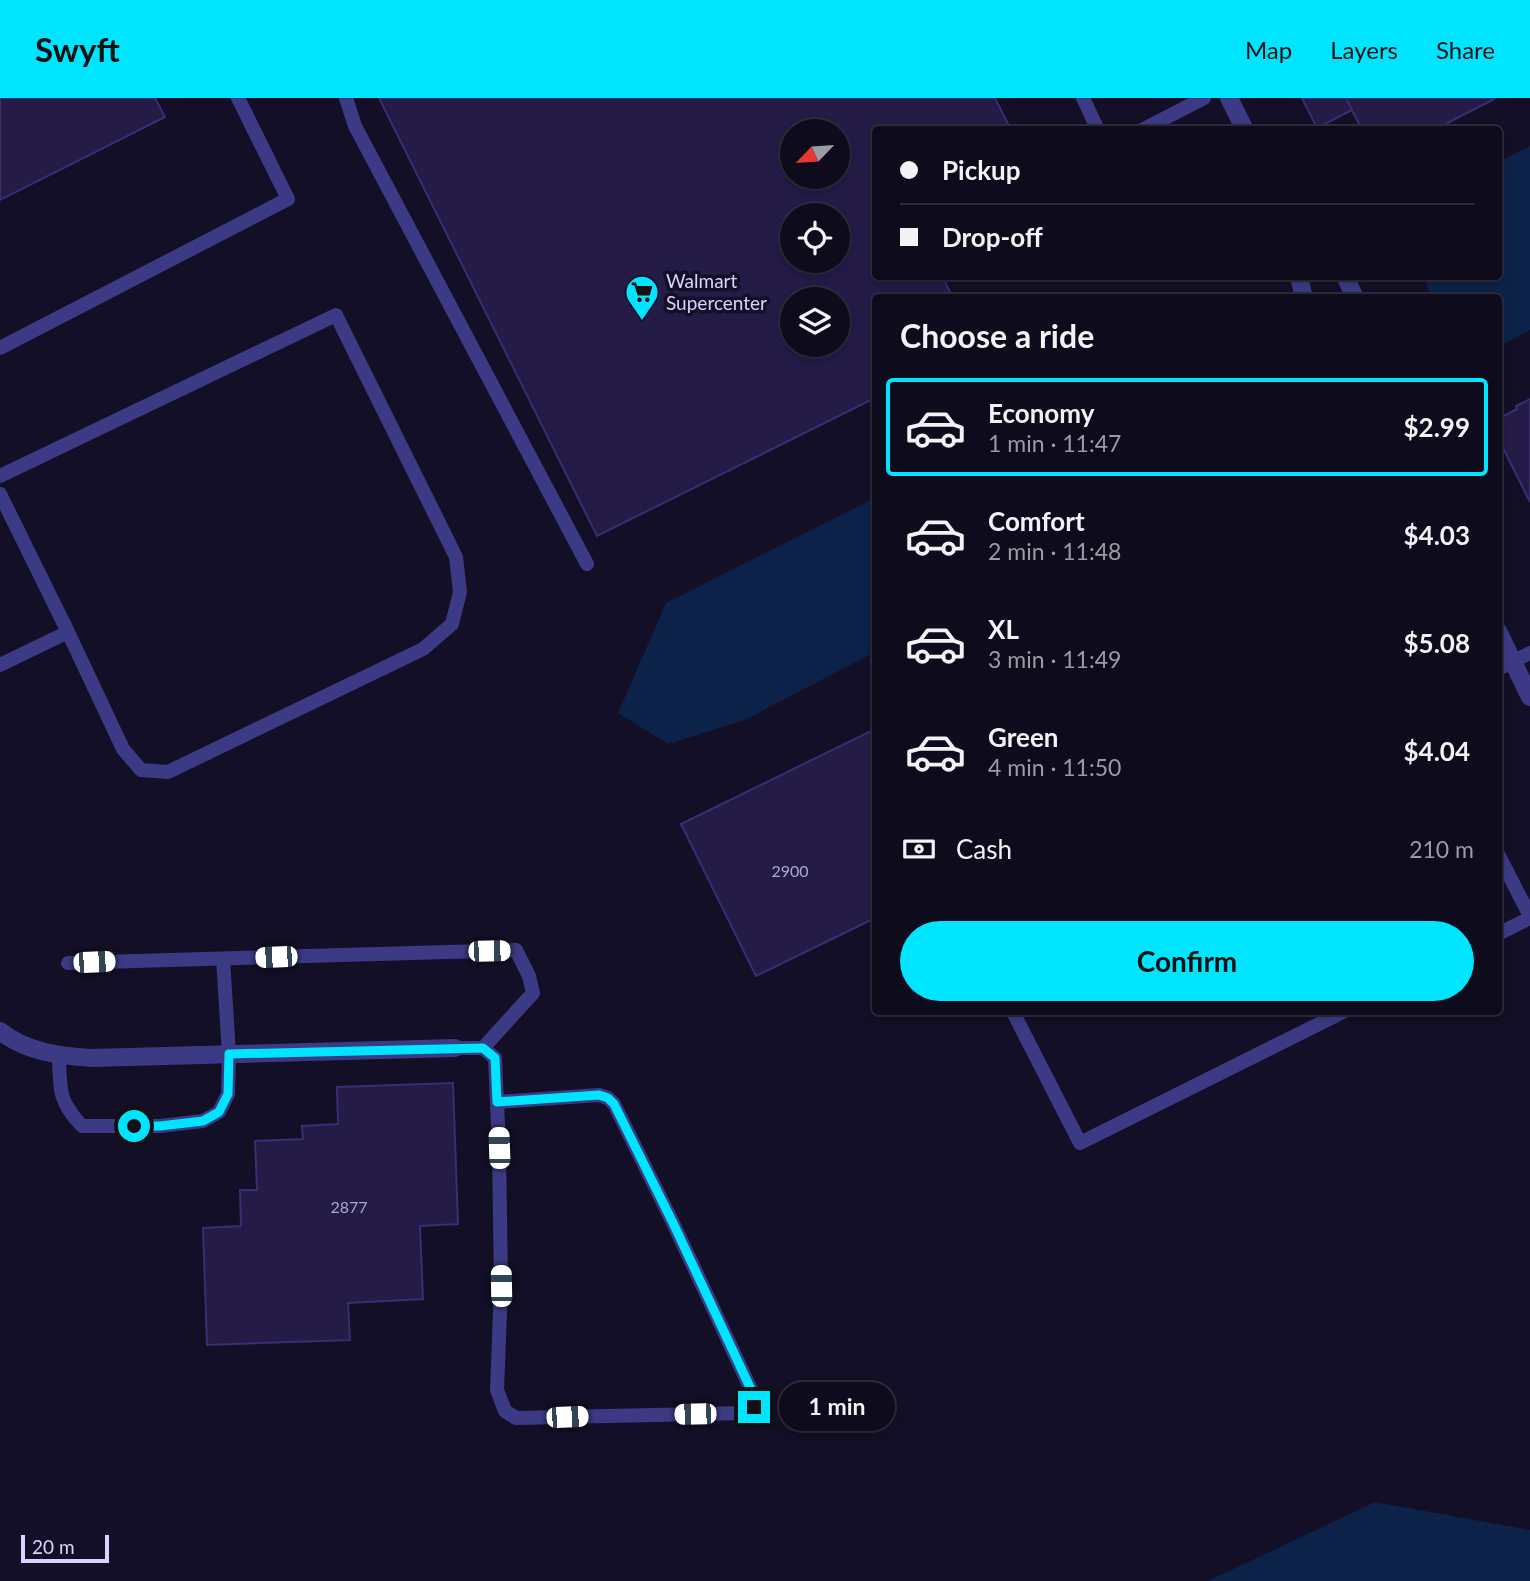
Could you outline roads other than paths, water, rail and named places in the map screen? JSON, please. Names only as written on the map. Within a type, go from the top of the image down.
[{"type":"street","points":[[1229,98],[1243,126]]},
{"type":"street","points":[[1505,665],[1530,697]]},
{"type":"street","points":[[0,1031],[28,1047],[59,1056],[92,1058],[455,1048]]},
{"type":"lane","points":[[0,348],[288,199],[238,98]]},
{"type":"lane","points":[[346,98],[355,126],[587,564]]},
{"type":"lane","points":[[1083,98],[1096,126]]},
{"type":"lane","points":[[1150,126],[1204,98]]},
{"type":"lane","points":[[0,476],[336,315],[456,557],[460,592],[452,624],[423,649],[168,772],[141,770],[123,750],[0,494]]},
{"type":"lane","points":[[0,665],[68,632]]},
{"type":"lane","points":[[1505,665],[1530,653]]},
{"type":"lane","points":[[1502,861],[1530,917],[1502,932]]},
{"type":"lane","points":[[68,963],[516,950],[529,976],[533,993],[483,1048]]},
{"type":"lane","points":[[59,1056],[60,1089],[68,1112],[82,1126],[160,1126],[203,1121],[219,1112],[228,1094],[229,1054],[223,958]]},
{"type":"lane","points":[[1015,1015],[1080,1143],[1337,1015]]},
{"type":"lane","points":[[455,1048],[483,1048],[495,1058],[501,1286],[497,1390],[505,1411],[516,1418],[746,1413],[754,1407],[755,1398],[614,1104],[599,1095],[497,1102]]},
{"type":"water","points":[[1530,146],[1530,330],[1502,345],[1502,294],[1430,294],[1425,280],[1502,280],[1502,160]]},
{"type":"water","points":[[872,500],[872,654],[745,720],[668,744],[618,713],[666,603]]},
{"type":"water","points":[[1375,1502],[1530,1530],[1530,1581],[1208,1581]]},
{"type":"place","name":"Walmart Supercenter","points":[[642,322]]}]
